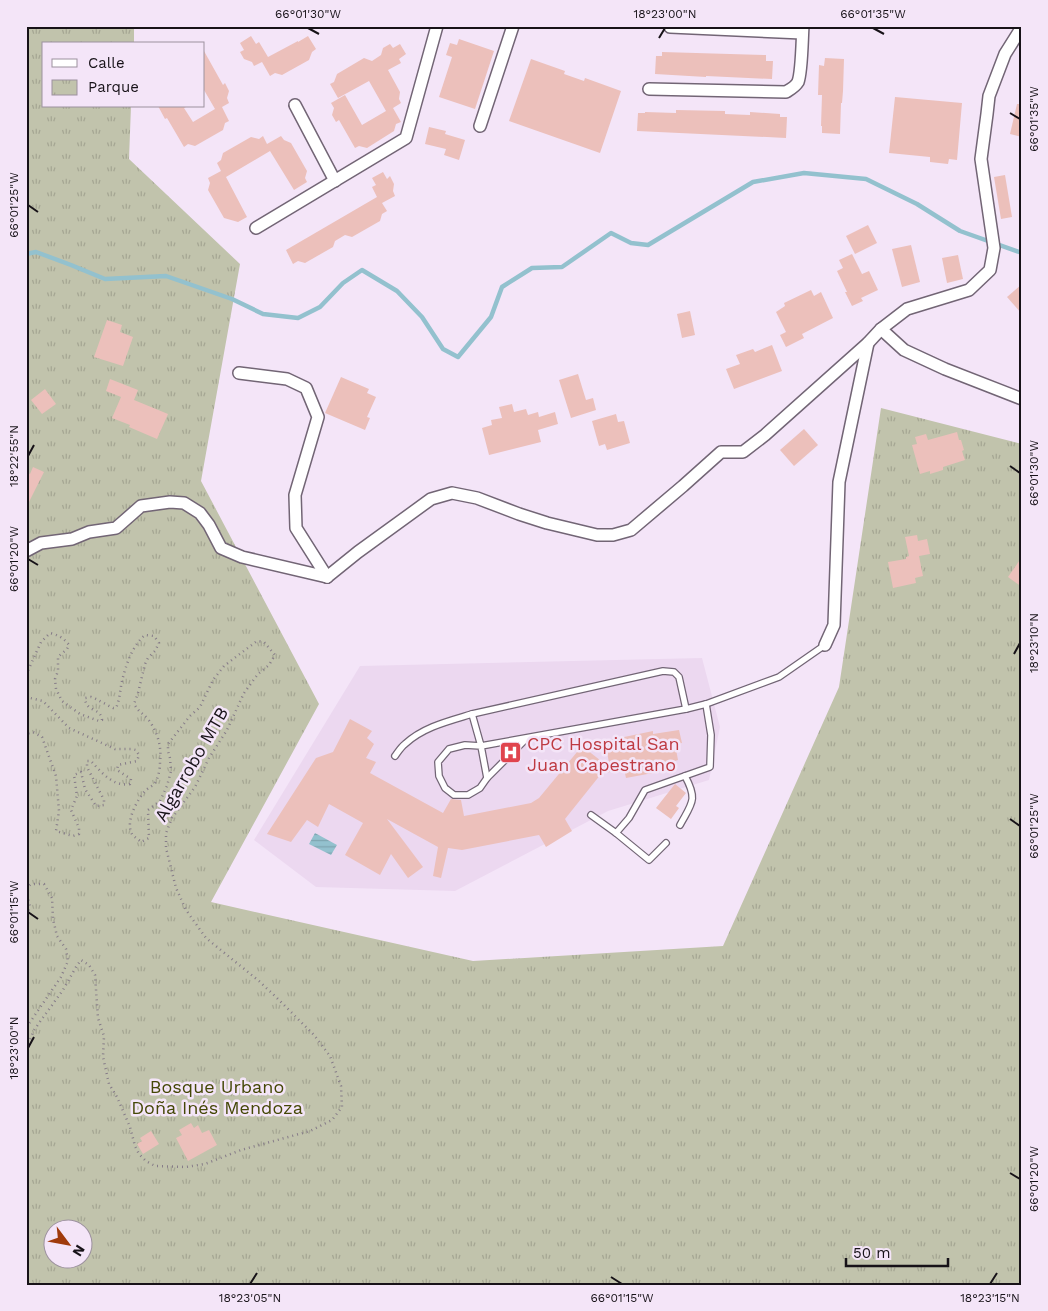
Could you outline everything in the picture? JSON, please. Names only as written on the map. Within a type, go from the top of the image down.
[{"type":"street","points":[[256,228],[406,138],[437,26]]},
{"type":"street","points":[[480,126],[513,26]]},
{"type":"street","points":[[649,89],[786,92],[793,88],[800,74],[803,30],[670,27]]},
{"type":"street","points":[[327,577],[358,552],[432,499],[452,493],[477,498],[538,520],[597,535],[613,535],[631,530],[721,452],[743,452],[868,343],[881,329],[907,310],[969,290],[990,270],[994,248],[981,159],[989,96],[1005,54],[1021,29]]},
{"type":"street","points":[[295,105],[335,181]]},
{"type":"street","points":[[881,329],[904,350],[945,369],[1022,399]]},
{"type":"street","points":[[825,645],[834,625],[839,482],[868,343]]},
{"type":"street","points":[[239,374],[287,379],[306,388],[318,416],[295,495],[296,528],[327,577]]},
{"type":"street","points":[[26,551],[41,543],[72,539],[89,532],[116,528],[141,506],[170,502],[184,503],[200,513],[209,525],[221,548],[242,557],[327,577]]},
{"type":"lane","points":[[527,738],[487,778],[480,788],[468,795],[454,794],[445,788],[439,776],[438,762],[449,749],[465,745],[481,746],[527,738],[706,704],[779,678],[825,645]]},
{"type":"lane","points":[[394,756],[405,743],[440,723],[663,671],[674,672],[678,677],[686,709]]},
{"type":"lane","points":[[616,833],[629,818],[645,790],[710,767],[712,735],[706,704]]},
{"type":"lane","points":[[472,714],[487,778]]},
{"type":"lane","points":[[680,825],[693,801],[692,789],[684,776]]},
{"type":"lane","points":[[591,815],[649,860],[666,843]]},
{"type":"path","name":"Algarrobo MTB","points":[[26,675],[41,642],[50,633],[57,635],[69,645],[58,657],[58,671],[55,679],[56,689],[62,701],[80,714],[99,721],[102,720],[100,713],[89,708],[85,698],[91,697],[116,708],[120,700],[126,668],[137,641],[145,635],[154,636],[159,643],[145,664],[134,704],[138,712],[146,717],[154,728],[159,741],[161,760],[158,778],[153,786],[145,791],[131,817],[133,836],[141,842],[149,838],[148,810],[160,801],[166,786],[170,771],[168,744],[190,716],[200,707],[213,680],[224,666],[256,641],[264,642],[274,655],[269,665],[258,674],[244,693],[228,730],[209,758],[195,787],[172,818],[166,833],[166,848],[176,888],[186,910],[206,938],[278,998],[314,1035],[330,1056],[341,1086],[342,1107],[332,1120],[310,1131],[241,1150],[205,1164],[186,1167],[156,1166],[139,1154],[130,1127],[109,1084],[103,1057],[104,1036],[98,1018],[95,975],[89,965],[81,960],[63,990],[34,1030],[26,1050]]},
{"type":"path","points":[[26,697],[43,702],[69,728],[115,749],[136,750],[138,755],[137,762],[118,764],[117,770],[131,779],[130,784],[117,783],[104,776],[91,761],[87,761],[87,767],[104,800],[104,805],[96,806],[85,789],[81,772],[74,775],[77,796],[71,810],[79,828],[79,834],[72,836],[56,831],[59,811],[56,776],[42,737],[33,732],[26,734]]},
{"type":"path","points":[[26,915],[30,907],[26,890],[30,884],[44,884],[52,898],[53,919],[57,936],[66,949],[68,961],[60,978],[26,1028]]},
{"type":"shaded area","name":"CPC Hospital San Juan Capestrano","points":[[702,658],[720,727],[709,780],[608,811],[455,891],[316,887],[254,840],[360,666]]},
{"type":"green space","name":"Bosque Urbano Doña Inés Mendoza","points":[[26,26],[134,26],[134,42],[42,42],[42,108],[131,108],[129,159],[240,264],[201,481],[319,704],[211,902],[473,961],[723,946],[839,687],[881,408],[1022,444],[1022,1285],[26,1285]]},
{"type":"water","points":[[315,833],[337,845],[331,855],[309,844]]},
{"type":"building","points":[[251,36],[256,44],[259,42],[268,57],[308,36],[316,49],[312,52],[309,60],[282,75],[275,73],[270,76],[262,62],[254,66],[252,62],[244,59],[240,52],[244,50],[240,43]]},
{"type":"building","points":[[459,39],[494,51],[475,109],[439,97],[452,57],[446,55],[450,43],[457,45]]},
{"type":"building","points":[[390,44],[393,48],[400,44],[406,54],[399,59],[401,63],[388,70],[400,92],[399,99],[401,103],[393,108],[401,122],[396,124],[394,131],[367,148],[359,146],[355,148],[339,120],[336,122],[332,115],[334,108],[331,103],[345,95],[362,125],[386,111],[369,81],[338,98],[330,84],[334,82],[337,74],[364,58],[372,61],[381,55],[383,48]]},
{"type":"building","points":[[662,52],[766,55],[766,61],[773,61],[772,79],[655,74],[656,56],[662,56]]},
{"type":"building","points":[[205,53],[223,85],[225,83],[229,91],[227,98],[229,103],[222,107],[229,121],[225,123],[223,130],[195,146],[188,144],[184,147],[159,108],[184,108],[193,122],[215,109],[205,92]]},
{"type":"building","points":[[825,58],[844,59],[840,134],[822,133],[822,95],[818,95],[819,65],[824,66]]},
{"type":"building","points":[[531,59],[565,71],[564,74],[584,81],[585,78],[621,91],[600,153],[509,121]]},
{"type":"building","points":[[895,97],[962,103],[957,160],[949,159],[948,164],[930,162],[930,157],[889,153]]},
{"type":"building","points":[[1017,104],[1022,104],[1022,137],[1010,134]]},
{"type":"building","points":[[676,110],[725,111],[725,114],[750,115],[750,112],[780,114],[780,117],[787,117],[786,138],[637,131],[638,113],[676,113]]},
{"type":"building","points":[[429,127],[446,131],[445,134],[465,140],[459,160],[444,155],[446,149],[425,144]]},
{"type":"building","points":[[263,136],[267,144],[281,136],[284,140],[291,143],[307,171],[305,178],[307,182],[294,190],[270,151],[226,177],[247,217],[238,222],[224,218],[208,190],[210,183],[208,178],[221,171],[217,163],[221,160],[223,153],[251,137],[259,139]]},
{"type":"building","points":[[383,172],[387,179],[390,176],[394,184],[393,191],[395,196],[382,203],[387,211],[382,214],[380,221],[352,237],[345,235],[335,241],[333,247],[305,263],[298,261],[293,264],[286,250],[377,197],[372,187],[376,185],[372,178]]},
{"type":"building","points":[[1005,175],[1012,217],[1001,219],[994,177]]},
{"type":"building","points":[[868,225],[877,243],[855,254],[846,236]]},
{"type":"building","points":[[911,245],[920,282],[902,287],[892,249]]},
{"type":"building","points":[[852,254],[862,274],[869,271],[878,290],[861,298],[863,301],[852,306],[837,271],[843,268],[839,260]]},
{"type":"building","points":[[958,255],[963,279],[947,283],[942,258]]},
{"type":"building","points":[[1022,284],[1022,314],[1007,297]]},
{"type":"building","points":[[811,290],[814,296],[821,292],[833,318],[802,334],[804,338],[786,347],[780,335],[786,332],[776,312],[785,306],[784,303]]},
{"type":"building","points":[[690,311],[695,335],[682,338],[677,314]]},
{"type":"building","points":[[107,320],[122,325],[120,332],[133,337],[123,366],[94,357]]},
{"type":"building","points":[[772,345],[782,371],[734,389],[726,369],[740,364],[736,355],[753,349],[755,352]]},
{"type":"building","points":[[578,374],[586,400],[593,398],[596,410],[571,418],[559,380]]},
{"type":"building","points":[[341,377],[369,389],[367,393],[376,397],[367,417],[370,418],[365,430],[325,413]]},
{"type":"building","points":[[110,379],[138,390],[134,400],[168,414],[157,439],[112,418],[121,397],[106,391]]},
{"type":"building","points":[[45,389],[56,404],[42,414],[31,400]]},
{"type":"building","points":[[512,404],[514,412],[526,409],[528,415],[538,412],[539,417],[555,412],[558,424],[538,430],[541,442],[489,455],[482,428],[492,425],[491,420],[502,418],[499,407]]},
{"type":"building","points":[[616,414],[618,422],[624,421],[630,443],[607,450],[605,444],[599,446],[592,421]]},
{"type":"building","points":[[804,429],[818,445],[794,466],[780,450]]},
{"type":"building","points":[[957,432],[964,450],[962,451],[965,460],[943,467],[943,470],[930,474],[930,471],[920,474],[912,445],[917,444],[915,437],[926,434],[928,440]]},
{"type":"building","points":[[33,467],[44,472],[26,508],[26,472],[30,474]]},
{"type":"building","points":[[917,535],[918,541],[927,539],[930,554],[919,556],[923,576],[915,578],[916,583],[893,588],[888,562],[906,559],[909,556],[905,537]]},
{"type":"building","points":[[1022,557],[1022,587],[1008,577]]},
{"type":"building","name":"CPC Hospital San Juan Capestrano","points":[[350,719],[372,731],[367,738],[374,744],[366,758],[376,762],[370,773],[443,813],[451,799],[461,800],[464,816],[531,803],[539,798],[582,746],[610,768],[605,741],[653,731],[653,734],[679,730],[682,743],[675,744],[678,760],[672,762],[674,769],[626,778],[624,769],[601,774],[565,819],[572,831],[546,847],[539,835],[462,850],[448,848],[441,878],[433,876],[438,847],[387,819],[423,867],[408,878],[391,854],[380,875],[345,855],[363,823],[329,804],[318,827],[307,820],[291,842],[267,834],[316,758],[333,752]]},
{"type":"building","points":[[675,784],[686,793],[676,806],[679,808],[671,819],[656,808]]},
{"type":"building","points":[[191,1123],[194,1128],[198,1125],[202,1133],[209,1130],[217,1145],[188,1161],[176,1138],[182,1135],[179,1130]]},
{"type":"building","points":[[151,1131],[159,1144],[143,1154],[137,1144],[142,1141],[140,1138]]},
{"type":"waterway","points":[[26,254],[36,252],[105,279],[166,276],[232,299],[263,314],[298,318],[320,307],[343,283],[362,270],[397,291],[422,317],[443,349],[458,357],[491,317],[502,287],[532,268],[562,267],[611,233],[631,243],[648,245],[753,182],[804,173],[866,179],[917,204],[960,231],[1022,253]]},
{"type":"place","name":"CPC Hospital San Juan Capestrano","points":[[511,753]]}]
